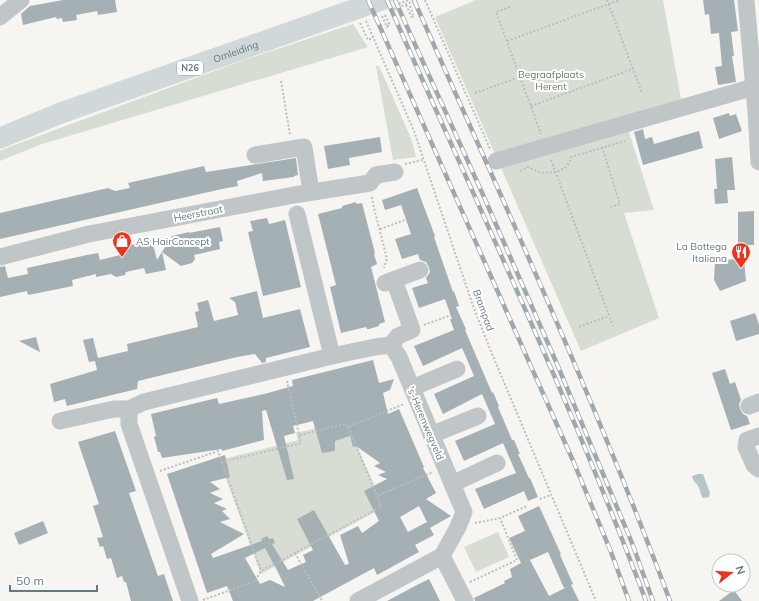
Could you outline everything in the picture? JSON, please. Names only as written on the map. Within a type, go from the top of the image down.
[{"type":"main road","name":"Omleiding","points":[[0,128],[56,105],[353,0]]},
{"type":"main road","name":"Omleiding","points":[[0,138],[58,114],[382,10]]},
{"type":"street","points":[[0,17],[21,0]]},
{"type":"street","points":[[746,0],[754,87],[758,112],[759,162]]},
{"type":"street","points":[[496,161],[754,87]]},
{"type":"street","points":[[255,155],[304,147],[311,192]]},
{"type":"street","name":"Heerstraat","points":[[0,257],[89,234],[311,192],[370,183],[376,175],[399,168]]},
{"type":"street","points":[[297,214],[332,356]]},
{"type":"street","points":[[60,421],[114,409],[129,409],[144,402],[284,369],[332,356],[391,345],[398,336],[412,330],[390,282],[420,270]]},
{"type":"street","name":"'s-Herenwegveld","points":[[391,345],[399,357],[464,512],[458,527],[442,556]]},
{"type":"street","points":[[414,394],[457,369]]},
{"type":"street","points":[[129,409],[129,424],[190,601]]},
{"type":"street","points":[[431,435],[478,416]]},
{"type":"street","points":[[759,436],[747,440],[746,446],[754,466],[759,469]]},
{"type":"street","points":[[452,484],[497,463]]},
{"type":"street","points":[[358,601],[442,556],[461,594]]},
{"type":"path","points":[[424,0],[496,161]]},
{"type":"path","points":[[608,0],[642,93]]},
{"type":"path","points":[[507,41],[620,0]]},
{"type":"path","points":[[406,5],[412,18],[414,17],[410,6]]},
{"type":"path","points":[[510,7],[496,12],[613,326]]},
{"type":"path","points":[[382,10],[390,25],[387,26],[382,10]]},
{"type":"path","points":[[359,21],[368,40],[373,38]]},
{"type":"path","name":"Brampad","points":[[366,22],[414,131],[490,349],[596,601]]},
{"type":"path","points":[[531,106],[633,69]]},
{"type":"path","points":[[475,94],[520,77]]},
{"type":"path","points":[[281,81],[292,149]]},
{"type":"path","points":[[520,171],[528,167],[541,174],[556,172],[565,168],[571,157],[625,141]]},
{"type":"path","points":[[602,147],[620,204],[612,207]]},
{"type":"path","points":[[399,168],[423,160]]},
{"type":"path","points":[[370,183],[374,208],[387,259],[383,273],[390,282]]},
{"type":"path","points":[[379,229],[405,220]]},
{"type":"path","points":[[412,330],[451,315]]},
{"type":"path","points":[[579,327],[610,316]]},
{"type":"path","points":[[222,462],[301,443],[284,369]]},
{"type":"path","points":[[348,427],[414,394]]},
{"type":"path","points":[[199,601],[255,581],[261,572],[381,507],[348,427],[344,424],[300,435]]},
{"type":"path","points":[[146,476],[218,451],[261,572]]},
{"type":"path","points":[[377,496],[445,467]]},
{"type":"path","points":[[540,499],[551,495]]},
{"type":"path","points":[[458,527],[500,518],[527,506]]},
{"type":"path","points":[[461,594],[517,560],[500,518]]},
{"type":"path","points":[[295,553],[322,601]]},
{"type":"green space","name":"Begraafplaats Herent","points":[[476,0],[663,0],[682,104],[628,129],[654,210],[624,213],[659,318],[581,351],[435,17]]},
{"type":"green space","points":[[353,24],[368,47],[42,144],[0,161],[0,151],[9,147],[244,60]]},
{"type":"green space","points":[[376,66],[379,66],[411,138],[416,157],[393,160]]},
{"type":"green space","points":[[346,421],[384,507],[261,574],[219,460],[298,440],[296,433]]},
{"type":"green space","points":[[498,532],[509,557],[476,572],[464,547]]},
{"type":"shaded area","points":[[703,474],[710,493],[709,497],[703,498],[701,496],[700,489],[693,480],[692,476]]},
{"type":"building","points":[[63,0],[115,0],[117,12],[98,15],[97,11],[76,15],[77,20],[63,22],[62,18],[57,19],[56,17],[23,25],[21,14],[30,6]]},
{"type":"building","points":[[703,0],[734,0],[738,31],[731,32],[734,56],[732,56],[736,82],[718,85],[715,67],[722,66],[719,33],[711,34],[709,14],[705,15]]},
{"type":"building","points":[[729,113],[730,116],[736,114],[742,131],[719,139],[713,118]]},
{"type":"building","points":[[643,129],[645,139],[652,137],[654,144],[699,131],[703,148],[643,165],[634,132]]},
{"type":"building","points":[[380,137],[382,152],[349,158],[350,165],[328,169],[324,146]]},
{"type":"building","points":[[732,157],[735,190],[727,190],[728,203],[715,204],[714,189],[717,189],[715,159]]},
{"type":"building","points":[[296,158],[298,175],[294,177],[263,181],[262,173],[237,181],[238,186],[0,239],[0,213],[108,188],[115,191],[130,188],[128,183],[204,166],[206,172]]},
{"type":"building","points":[[417,188],[435,236],[434,237],[453,292],[454,291],[459,306],[456,307],[466,329],[465,330],[538,497],[528,501],[524,491],[484,509],[475,489],[516,473],[503,443],[464,461],[455,441],[495,424],[482,394],[443,414],[434,394],[474,376],[462,348],[423,366],[414,346],[454,330],[445,299],[419,308],[412,288],[428,283],[426,278],[430,272],[429,267],[426,262],[420,260],[418,254],[402,259],[395,239],[411,234],[401,205],[385,210],[382,200]]},
{"type":"building","points":[[356,202],[356,204],[362,203],[375,253],[377,264],[371,267],[385,322],[379,324],[379,326],[369,329],[366,327],[341,333],[330,287],[336,285],[318,214],[342,208],[342,206]]},
{"type":"building","points":[[754,211],[754,245],[738,245],[738,212]]},
{"type":"building","points":[[267,218],[269,224],[285,220],[301,287],[263,296],[248,232],[253,231],[250,221]]},
{"type":"building","points":[[220,227],[223,241],[219,242],[220,249],[194,255],[195,259],[192,263],[181,266],[162,252],[172,236]]},
{"type":"building","points":[[152,240],[157,260],[162,252],[166,270],[146,274],[144,268],[126,272],[125,275],[116,277],[111,274],[96,277],[96,274],[72,280],[73,286],[28,295],[27,291],[0,297],[0,267],[5,266],[8,278],[28,274],[27,268],[87,255],[98,253],[100,260],[120,255],[118,248]]},
{"type":"building","points":[[744,259],[746,281],[720,291],[714,280],[715,260]]},
{"type":"building","points":[[257,291],[263,318],[300,309],[310,347],[266,358],[266,362],[262,363],[255,354],[138,381],[137,389],[67,406],[65,399],[54,402],[50,384],[97,370],[95,361],[89,362],[83,340],[93,338],[98,358],[128,351],[127,344],[198,327],[195,312],[199,311],[197,303],[208,300],[214,321],[238,315],[235,302],[229,298]]},
{"type":"building","points":[[755,313],[759,325],[759,334],[736,341],[730,321]]},
{"type":"building","points":[[36,337],[40,352],[19,341]]},
{"type":"building","points":[[373,360],[379,383],[394,379],[390,390],[383,393],[388,414],[399,409],[424,467],[423,468],[436,493],[426,499],[451,516],[430,528],[434,535],[415,545],[419,552],[377,575],[374,568],[313,601],[233,601],[227,586],[207,593],[167,474],[225,455],[230,477],[210,482],[220,489],[210,493],[223,499],[214,503],[227,509],[222,511],[230,519],[220,522],[244,534],[211,554],[213,558],[262,541],[261,539],[267,536],[269,539],[273,538],[275,543],[272,544],[288,570],[306,562],[303,555],[313,550],[297,519],[314,510],[345,565],[349,564],[340,535],[358,526],[362,533],[379,521],[364,491],[387,479],[378,475],[386,472],[374,466],[380,463],[356,446],[353,447],[350,436],[335,441],[335,451],[322,453],[313,421],[293,426],[295,433],[284,436],[294,479],[287,480],[266,410],[262,411],[264,440],[222,451],[222,449],[162,458],[160,452],[158,452],[154,437],[156,436],[151,414],[217,398],[219,404],[268,393],[293,386],[292,380]],"holes":[[[419,506],[427,522],[408,532],[400,517]],[[265,548],[277,570],[285,587],[270,580],[260,584],[245,558]]]},
{"type":"building","points":[[725,369],[730,384],[735,382],[741,400],[739,404],[740,409],[743,414],[747,416],[750,424],[731,430],[712,373]]},
{"type":"building","points":[[115,431],[136,491],[129,493],[158,576],[164,574],[173,601],[131,601],[126,582],[124,582],[122,576],[117,578],[111,558],[107,559],[103,546],[100,547],[97,538],[103,537],[93,506],[99,504],[78,442]]},
{"type":"building","points":[[539,506],[561,554],[560,555],[573,584],[571,585],[579,601],[475,601],[474,598],[505,583],[504,581],[512,577],[510,569],[521,563],[509,538],[525,531],[518,516]],"holes":[[[548,552],[564,588],[567,587],[549,596],[530,560]]]},
{"type":"building","points":[[43,521],[48,533],[19,545],[14,533]]},
{"type":"building","points":[[429,579],[440,601],[387,601],[415,586]]},
{"type":"building","points":[[730,593],[736,593],[742,601],[719,601]]},
{"type":"railway","points":[[368,0],[574,463],[611,552],[629,601]]},
{"type":"railway","points":[[387,0],[521,299],[585,449],[646,601]]},
{"type":"railway","points":[[395,0],[484,197],[557,364],[632,543],[653,601]]},
{"type":"railway","points":[[414,0],[579,374],[641,525],[670,601]]},
{"type":"place","name":"AS HairConcept","points":[[122,258]]},
{"type":"place","name":"La Bottega Italiana","points":[[741,269]]}]
